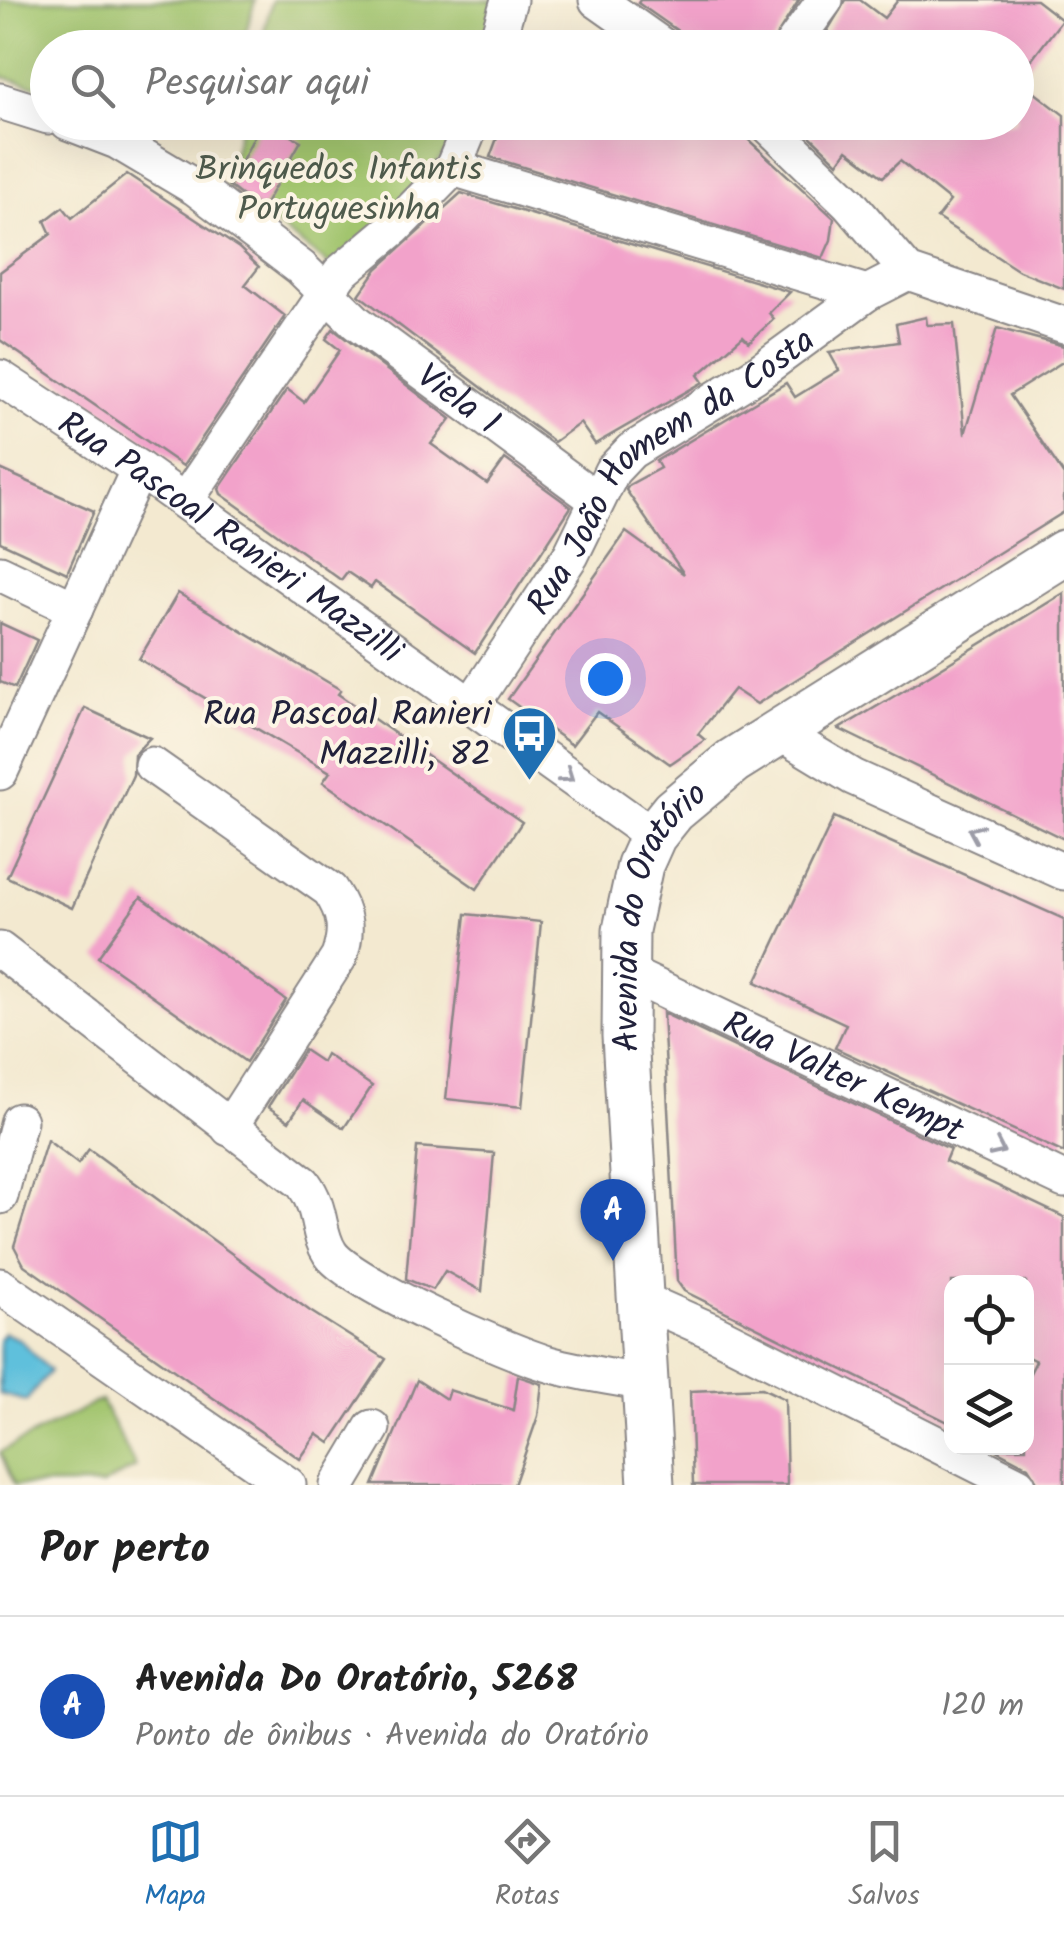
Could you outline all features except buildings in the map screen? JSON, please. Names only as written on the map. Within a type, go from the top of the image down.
[{"type":"main road","name":"Avenida do Oratório","points":[[651,1485],[625,972],[626,930],[640,865],[652,836],[673,811],[776,731],[1064,553]]},
{"type":"street","points":[[501,30],[510,0]]},
{"type":"street","points":[[597,0],[640,30]]},
{"type":"street","points":[[803,30],[825,0]]},
{"type":"street","points":[[0,101],[30,110]]},
{"type":"street","name":"Viela 1","points":[[114,140],[196,188],[327,292],[358,323],[597,500]]},
{"type":"street","points":[[185,501],[340,273],[395,227],[452,168],[464,140]]},
{"type":"street","points":[[784,140],[849,203],[908,272],[1064,325]]},
{"type":"street","points":[[452,168],[866,293]]},
{"type":"street","name":"Rua João Homem da Costa","points":[[470,706],[571,555],[612,471],[632,452],[755,375],[866,293],[908,272]]},
{"type":"street","name":"Rua Pascoal Ranieri Mazzilli","points":[[0,378],[140,469],[652,836]]},
{"type":"street","points":[[0,772],[9,728],[76,609],[140,469]]},
{"type":"street","points":[[0,574],[76,609]]},
{"type":"street","points":[[776,731],[854,777],[1064,872]]},
{"type":"street","points":[[152,765],[330,890],[344,911],[346,936],[339,957],[229,1128]]},
{"type":"street","points":[[0,950],[304,1183],[318,1203],[330,1253],[350,1272],[500,1346],[548,1364],[647,1383]]},
{"type":"street","name":"Rua Valter Kempt","points":[[625,972],[1064,1180]]},
{"type":"street","points":[[0,1196],[19,1121]]},
{"type":"street","points":[[0,1286],[288,1485]]},
{"type":"street","points":[[640,1299],[712,1330],[1018,1485]]},
{"type":"street","points":[[338,1485],[372,1428]]},
{"type":"green space","points":[[0,0],[255,0],[247,30],[30,30],[30,84],[0,76]]},
{"type":"green space","name":"Brinquedos Infantis Portuguesinha","points":[[272,0],[509,0],[500,30],[264,30]]},
{"type":"green space","name":"Brinquedos Infantis Portuguesinha","points":[[237,140],[457,140],[340,273],[225,186]]},
{"type":"green space","points":[[101,1400],[136,1467],[102,1485],[14,1485],[0,1452]]},
{"type":"water","points":[[4,1333],[19,1339],[50,1371],[26,1401],[0,1394],[0,1339]]},
{"type":"place","name":"Rua Pascoal Ranieri Mazzilli, 82","points":[[530,782]]},
{"type":"place","name":"Avenida Do Oratório, 5268","points":[[613,1261]]}]
